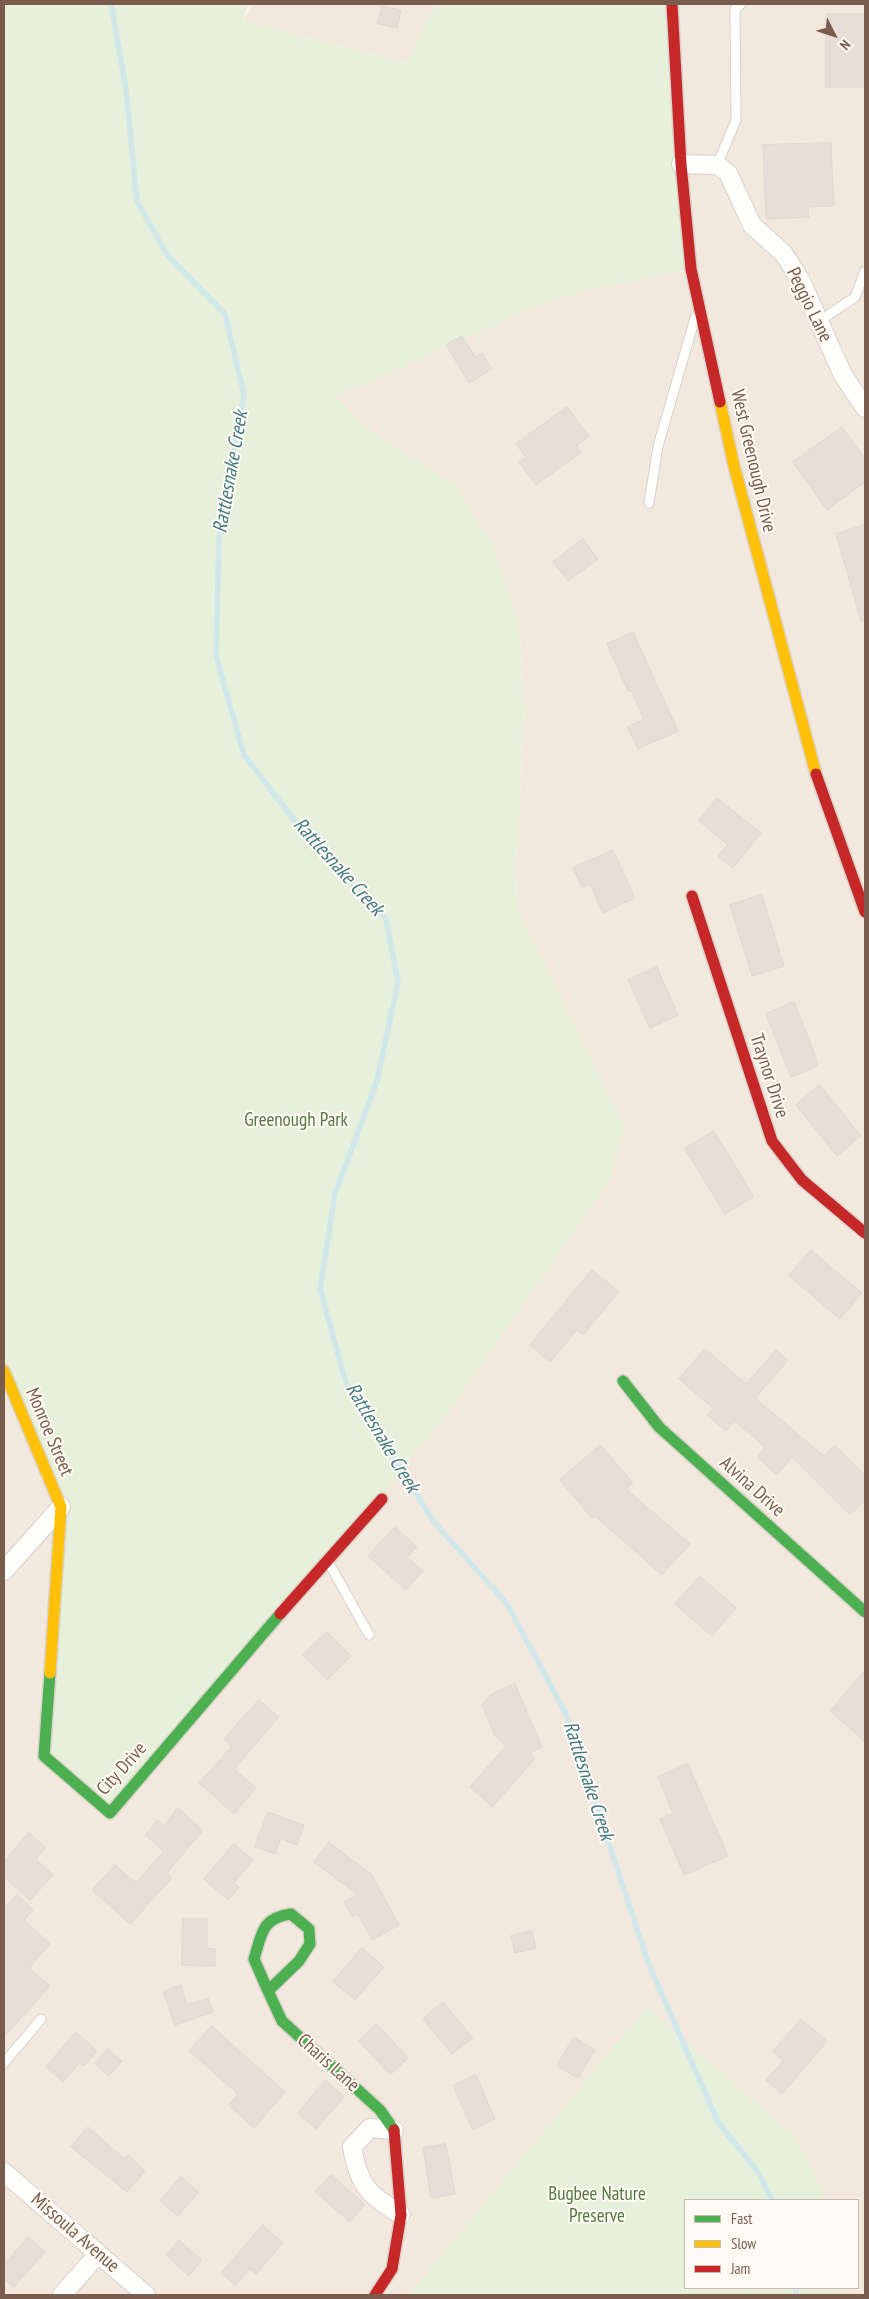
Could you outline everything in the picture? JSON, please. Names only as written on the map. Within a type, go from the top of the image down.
[{"type":"street","name":"West Greenough Drive","points":[[672,4],[681,164],[691,269],[734,466],[815,770],[865,912]]},
{"type":"street","points":[[681,164],[717,165]]},
{"type":"street","name":"Peggio Lane","points":[[717,165],[728,173],[734,182],[742,208],[752,225],[784,254],[800,279],[843,375],[865,408]]},
{"type":"street","name":"Traynor Drive","points":[[692,896],[772,1141],[782,1158],[796,1175],[865,1234]]},
{"type":"street","name":"Monroe Street","points":[[4,1370],[61,1506]]},
{"type":"street","name":"Alvina Drive","points":[[623,1381],[659,1427],[865,1612]]},
{"type":"street","name":"City Drive","points":[[61,1506],[44,1756],[110,1812],[327,1560],[382,1499]]},
{"type":"street","points":[[4,1571],[61,1506]]},
{"type":"street","name":"Charis Lane","points":[[268,1991],[299,1961],[310,1944],[309,1929],[291,1914],[276,1916],[264,1926],[254,1959],[268,1991],[282,2021],[380,2110],[394,2130]]},
{"type":"street","points":[[375,2295],[392,2269],[401,2215],[394,2130],[370,2128],[352,2147],[356,2172],[374,2198],[401,2215]]},
{"type":"street","name":"Missoula Avenue","points":[[4,2172],[146,2295]]},
{"type":"street","points":[[62,2295],[98,2254]]},
{"type":"lane","points":[[717,165],[736,120],[735,9],[741,4]]},
{"type":"lane","points":[[818,322],[855,297],[865,271]]},
{"type":"lane","points":[[648,503],[658,446],[699,304]]},
{"type":"lane","points":[[327,1560],[369,1635]]},
{"type":"lane","points":[[4,2063],[41,2018]]},
{"type":"shaded area","points":[[253,4],[435,4],[408,63],[243,21]]},
{"type":"shaded area","points":[[672,4],[865,4],[865,2295],[4,2295],[4,1371],[625,1127],[517,909],[516,862],[525,709],[519,624],[456,486],[366,428],[336,397],[554,298],[691,269]]},
{"type":"green space","name":"Greenough Park","points":[[4,4],[248,4],[243,21],[407,63],[435,4],[672,4],[691,269],[554,298],[336,397],[366,428],[456,486],[492,543],[519,624],[525,709],[516,862],[517,909],[625,1127],[609,1181],[452,1407],[384,1492],[110,1813],[44,1756],[61,1507],[4,1371]]},
{"type":"green space","name":"Bugbee Nature Preserve","points":[[647,2007],[795,2137],[826,2199],[684,2199],[684,2289],[836,2289],[836,2295],[408,2295]]},
{"type":"building","points":[[382,6],[401,10],[397,28],[378,24]]},
{"type":"building","points":[[826,14],[865,14],[865,87],[826,87]]},
{"type":"building","points":[[831,143],[834,206],[808,207],[809,217],[766,219],[763,145]]},
{"type":"building","points":[[462,336],[475,357],[482,353],[492,369],[469,383],[446,345]]},
{"type":"building","points":[[567,407],[589,436],[576,446],[581,452],[536,485],[519,462],[526,457],[516,444]]},
{"type":"building","points":[[842,427],[865,459],[865,482],[827,510],[793,462]]},
{"type":"building","points":[[865,525],[865,621],[861,621],[836,534]]},
{"type":"building","points":[[583,539],[598,559],[568,581],[553,562]]},
{"type":"building","points":[[633,632],[678,731],[638,749],[627,727],[644,719],[631,690],[628,691],[607,644]]},
{"type":"building","points":[[717,798],[761,833],[733,868],[718,856],[728,845],[699,821]]},
{"type":"building","points":[[613,850],[635,898],[603,913],[590,884],[582,887],[573,868]]},
{"type":"building","points":[[762,895],[784,966],[752,976],[730,905]]},
{"type":"building","points":[[657,967],[678,1015],[650,1028],[628,980]]},
{"type":"building","points":[[794,1002],[817,1060],[817,1066],[791,1077],[766,1014]]},
{"type":"building","points":[[820,1085],[861,1136],[837,1156],[796,1105]]},
{"type":"building","points":[[714,1131],[754,1197],[725,1214],[685,1149]]},
{"type":"building","points":[[811,1250],[862,1293],[840,1319],[789,1276]]},
{"type":"building","points":[[592,1270],[619,1292],[583,1335],[577,1330],[550,1362],[530,1345]]},
{"type":"building","points":[[705,1349],[746,1384],[776,1350],[788,1360],[755,1398],[824,1456],[835,1445],[865,1476],[865,1500],[850,1515],[792,1457],[777,1475],[757,1457],[765,1447],[735,1421],[726,1431],[707,1415],[713,1408],[679,1379]]},
{"type":"building","points":[[600,1445],[633,1483],[626,1489],[690,1544],[662,1575],[595,1516],[592,1518],[560,1480]]},
{"type":"building","points":[[395,1527],[417,1547],[407,1557],[423,1571],[406,1590],[368,1556]]},
{"type":"building","points":[[700,1576],[736,1608],[712,1636],[675,1604]]},
{"type":"building","points":[[327,1632],[351,1656],[327,1680],[303,1655]]},
{"type":"building","points":[[865,1671],[865,1742],[830,1711]]},
{"type":"building","points":[[515,1684],[542,1747],[531,1752],[534,1760],[492,1807],[470,1787],[506,1746],[495,1736],[482,1705],[490,1695]]},
{"type":"building","points":[[259,1700],[279,1717],[234,1769],[256,1788],[234,1814],[199,1783],[232,1746],[224,1739]]},
{"type":"building","points":[[688,1764],[728,1856],[684,1875],[660,1819],[673,1813],[658,1777]]},
{"type":"building","points":[[178,1808],[203,1830],[167,1873],[172,1878],[130,1924],[92,1890],[115,1865],[136,1883],[164,1851],[145,1835],[158,1820],[164,1825]]},
{"type":"building","points":[[268,1812],[304,1825],[297,1845],[281,1839],[275,1854],[255,1847]]},
{"type":"building","points":[[29,1833],[46,1848],[36,1859],[53,1875],[30,1900],[4,1877],[4,1862]]},
{"type":"building","points":[[329,1842],[372,1875],[399,1925],[372,1940],[358,1914],[352,1917],[344,1902],[358,1895],[314,1862]]},
{"type":"building","points":[[234,1844],[253,1860],[234,1883],[239,1887],[228,1900],[204,1879]]},
{"type":"building","points":[[17,1895],[33,1910],[24,1920],[50,1944],[29,1968],[50,1986],[4,2037],[4,1909]]},
{"type":"building","points":[[183,1919],[207,1919],[207,1948],[215,1949],[215,1966],[182,1965]]},
{"type":"building","points":[[532,1931],[536,1948],[515,1953],[511,1936]]},
{"type":"building","points":[[362,1948],[384,1967],[355,2000],[333,1982]]},
{"type":"building","points":[[181,1985],[187,2005],[208,1998],[213,2012],[175,2025],[163,1992]]},
{"type":"building","points":[[443,2002],[473,2038],[452,2054],[423,2019]]},
{"type":"building","points":[[801,2019],[827,2041],[782,2094],[766,2080],[783,2061],[773,2052]]},
{"type":"building","points":[[377,2024],[408,2058],[390,2075],[359,2041]]},
{"type":"building","points":[[212,2026],[285,2092],[254,2128],[228,2105],[238,2094],[189,2051]]},
{"type":"building","points":[[76,2032],[97,2051],[84,2066],[79,2063],[63,2082],[46,2067]]},
{"type":"building","points":[[574,2037],[595,2050],[578,2078],[557,2066]]},
{"type":"building","points":[[108,2049],[122,2061],[109,2076],[95,2064]]},
{"type":"building","points":[[476,2075],[495,2119],[473,2130],[453,2086]]},
{"type":"building","points":[[326,2080],[344,2097],[316,2129],[298,2113]]},
{"type":"building","points":[[88,2127],[125,2159],[128,2155],[145,2171],[127,2192],[71,2147]]},
{"type":"building","points":[[446,2144],[455,2194],[431,2198],[423,2148]]},
{"type":"building","points":[[331,2175],[365,2204],[350,2222],[315,2192]]},
{"type":"building","points":[[181,2177],[199,2192],[178,2216],[160,2201]]},
{"type":"building","points":[[263,2225],[283,2243],[256,2274],[250,2269],[235,2285],[221,2273]]},
{"type":"building","points":[[28,2237],[45,2252],[14,2287],[4,2279],[4,2265]]},
{"type":"building","points":[[179,2240],[202,2260],[189,2276],[166,2255]]},
{"type":"waterway","name":"Rattlesnake Creek","points":[[111,4],[126,89],[137,201],[167,255],[225,314],[244,395],[219,539],[216,656],[244,755],[318,851],[386,919],[398,982],[377,1081],[335,1194],[320,1289],[346,1383],[434,1522],[507,1604],[566,1714],[649,1965],[718,2122],[758,2172],[772,2199]]},
{"type":"waterway","name":"Rattlesnake Creek","points":[[796,2289],[796,2295]]},
{"type":"traffic: fast","points":[[623,1381],[659,1427],[865,1612]]},
{"type":"traffic: fast","points":[[50,1673],[44,1756],[110,1813],[280,1614]]},
{"type":"traffic: fast","points":[[268,1991],[254,1959],[261,1935],[268,1923],[281,1916],[291,1914],[309,1929],[310,1944],[299,1961],[268,1991],[282,2021],[380,2110],[394,2130]]},
{"type":"traffic: slow","points":[[720,402],[734,466],[816,774]]},
{"type":"traffic: slow","points":[[4,1371],[61,1507],[50,1673]]},
{"type":"traffic: jam","points":[[672,4],[681,164],[691,269],[720,402]]},
{"type":"traffic: jam","points":[[816,774],[865,912]]},
{"type":"traffic: jam","points":[[692,896],[772,1141],[802,1180],[865,1233]]},
{"type":"traffic: jam","points":[[280,1614],[382,1499]]},
{"type":"traffic: jam","points":[[375,2295],[392,2269],[401,2215],[394,2130]]}]
